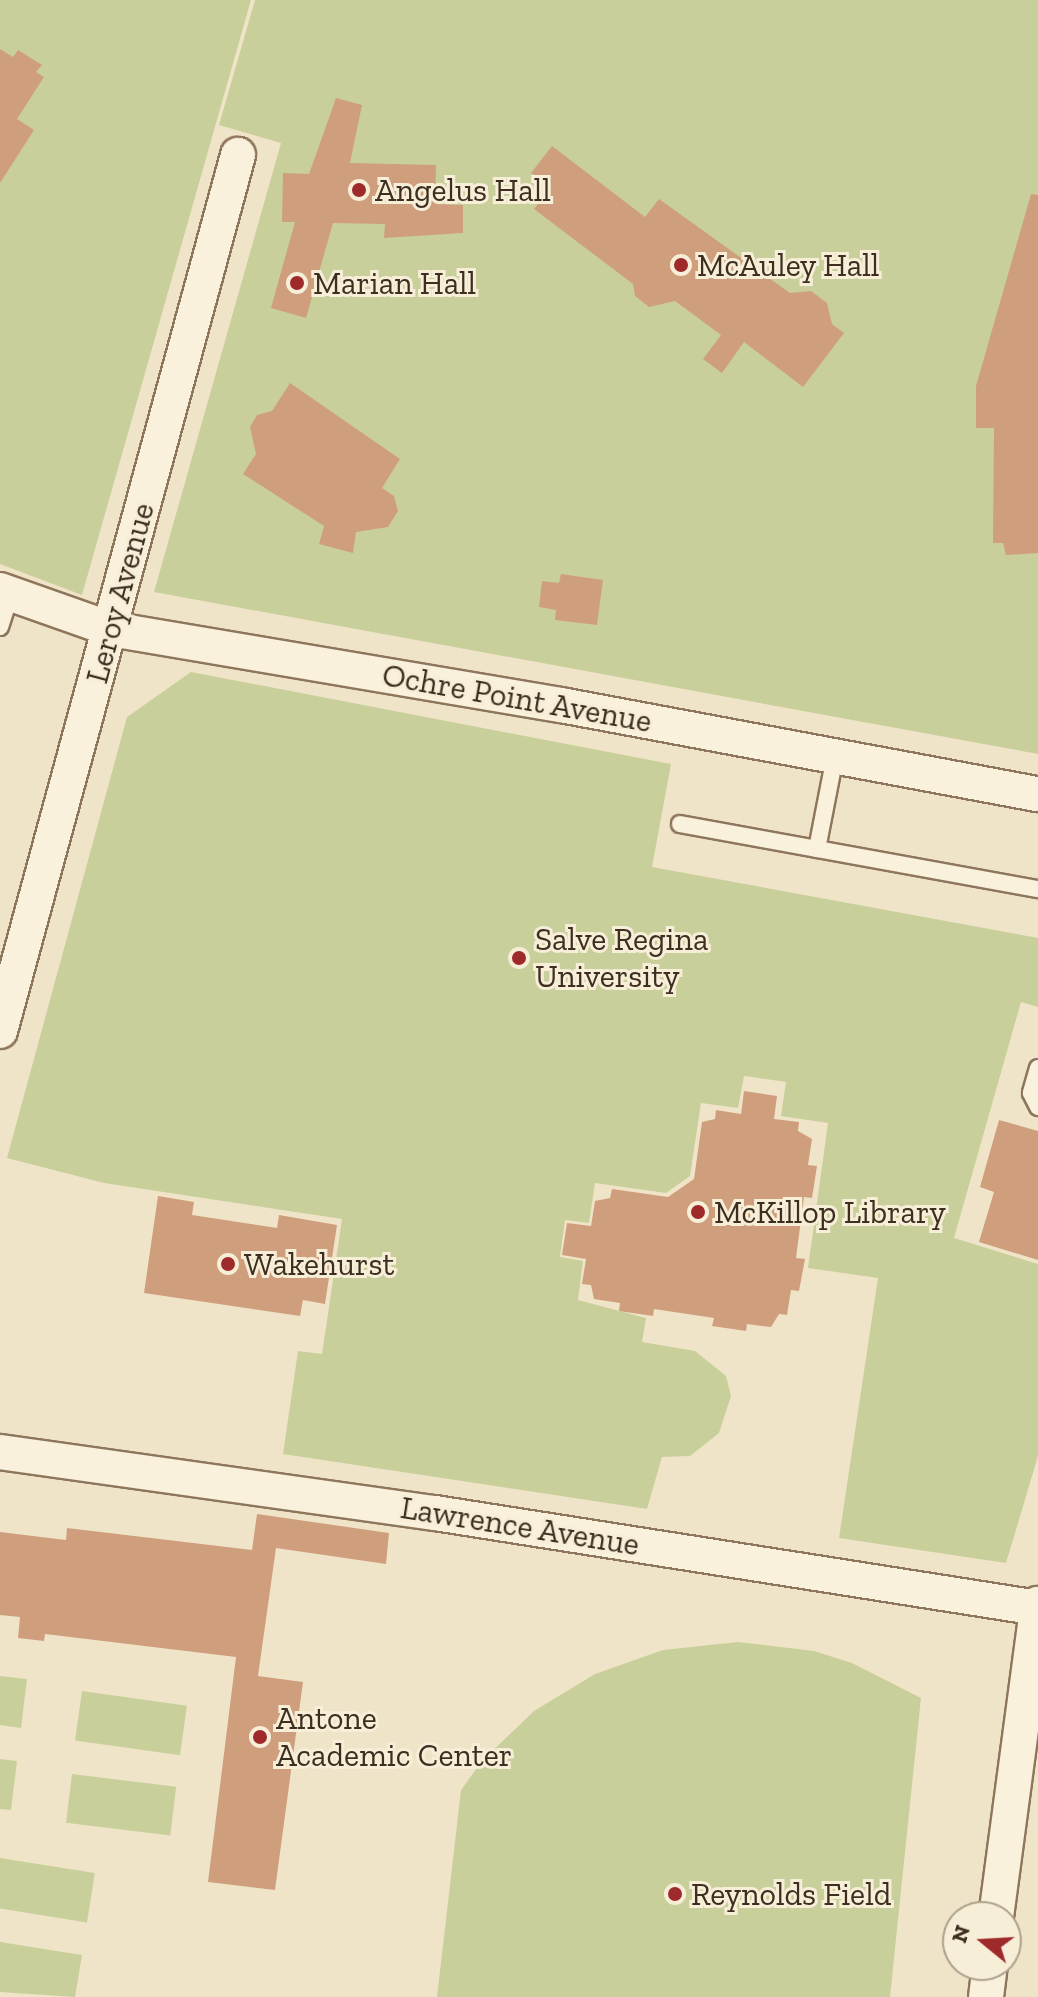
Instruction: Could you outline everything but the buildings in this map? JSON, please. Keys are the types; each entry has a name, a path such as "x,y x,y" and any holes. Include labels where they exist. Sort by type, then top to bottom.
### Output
{"street":[{"name":"Leroy Avenue","path":"2,1013 111,629 238,155"},
{"name":"Ochre Point Avenue","path":"5,592 111,629 1038,794"},
{"name":"Lawrence Avenue","path":"0,1452 450,1515 1038,1607"},
{"path":"998,1901 1038,1607"}],"lane":[{"path":"0,627 5,592"},
{"path":"817,849 835,756"},
{"path":"680,824 1038,889"},
{"path":"1038,1068 1031,1093 1038,1107"}],"green space":[{"path":"0,0 251,0 82,595 0,564"},
{"path":"255,0 1038,0 1038,754 154,592 281,143 219,125"},
{"path":"191,672 671,764 652,867 1038,938 1038,1007 1021,1002 954,1238 1038,1264 1038,1456 1006,1563 839,1538 878,1278 808,1268 828,1123 781,1116 786,1082 744,1076 738,1108 701,1103 690,1176 666,1193 595,1183 589,1223 565,1220 560,1257 583,1261 578,1300 646,1318 642,1342 695,1351 726,1376 731,1396 719,1433 690,1456 662,1457 647,1509 283,1454 298,1351 322,1354 342,1219 104,1183 7,1158 127,717"},
{"name":"Reynolds Field","path":"738,1642 814,1651 852,1663 921,1698 890,1997 437,1997 461,1790 482,1761 534,1711 595,1674 663,1650"},
{"path":"0,1676 27,1679 21,1728 0,1725"},
{"path":"82,1691 187,1706 180,1755 75,1741"},
{"path":"0,1759 17,1761 11,1810 0,1809"},
{"path":"72,1774 176,1787 170,1835 66,1823"},
{"path":"0,1858 95,1873 87,1922 0,1909"},
{"path":"0,1942 82,1955 75,1997 0,1992"}],"place":[{"name":"Angelus Hall","path":"359,190"},
{"name":"McAuley Hall","path":"681,265"},
{"name":"Marian Hall","path":"297,283"},
{"name":"Salve Regina University","path":"519,958"},
{"name":"McKillop Library","path":"698,1212"},
{"name":"Wakehurst","path":"228,1264"},
{"name":"Antone Academic Center","path":"260,1737"},
{"name":"Reynolds Field","path":"675,1894"}]}
